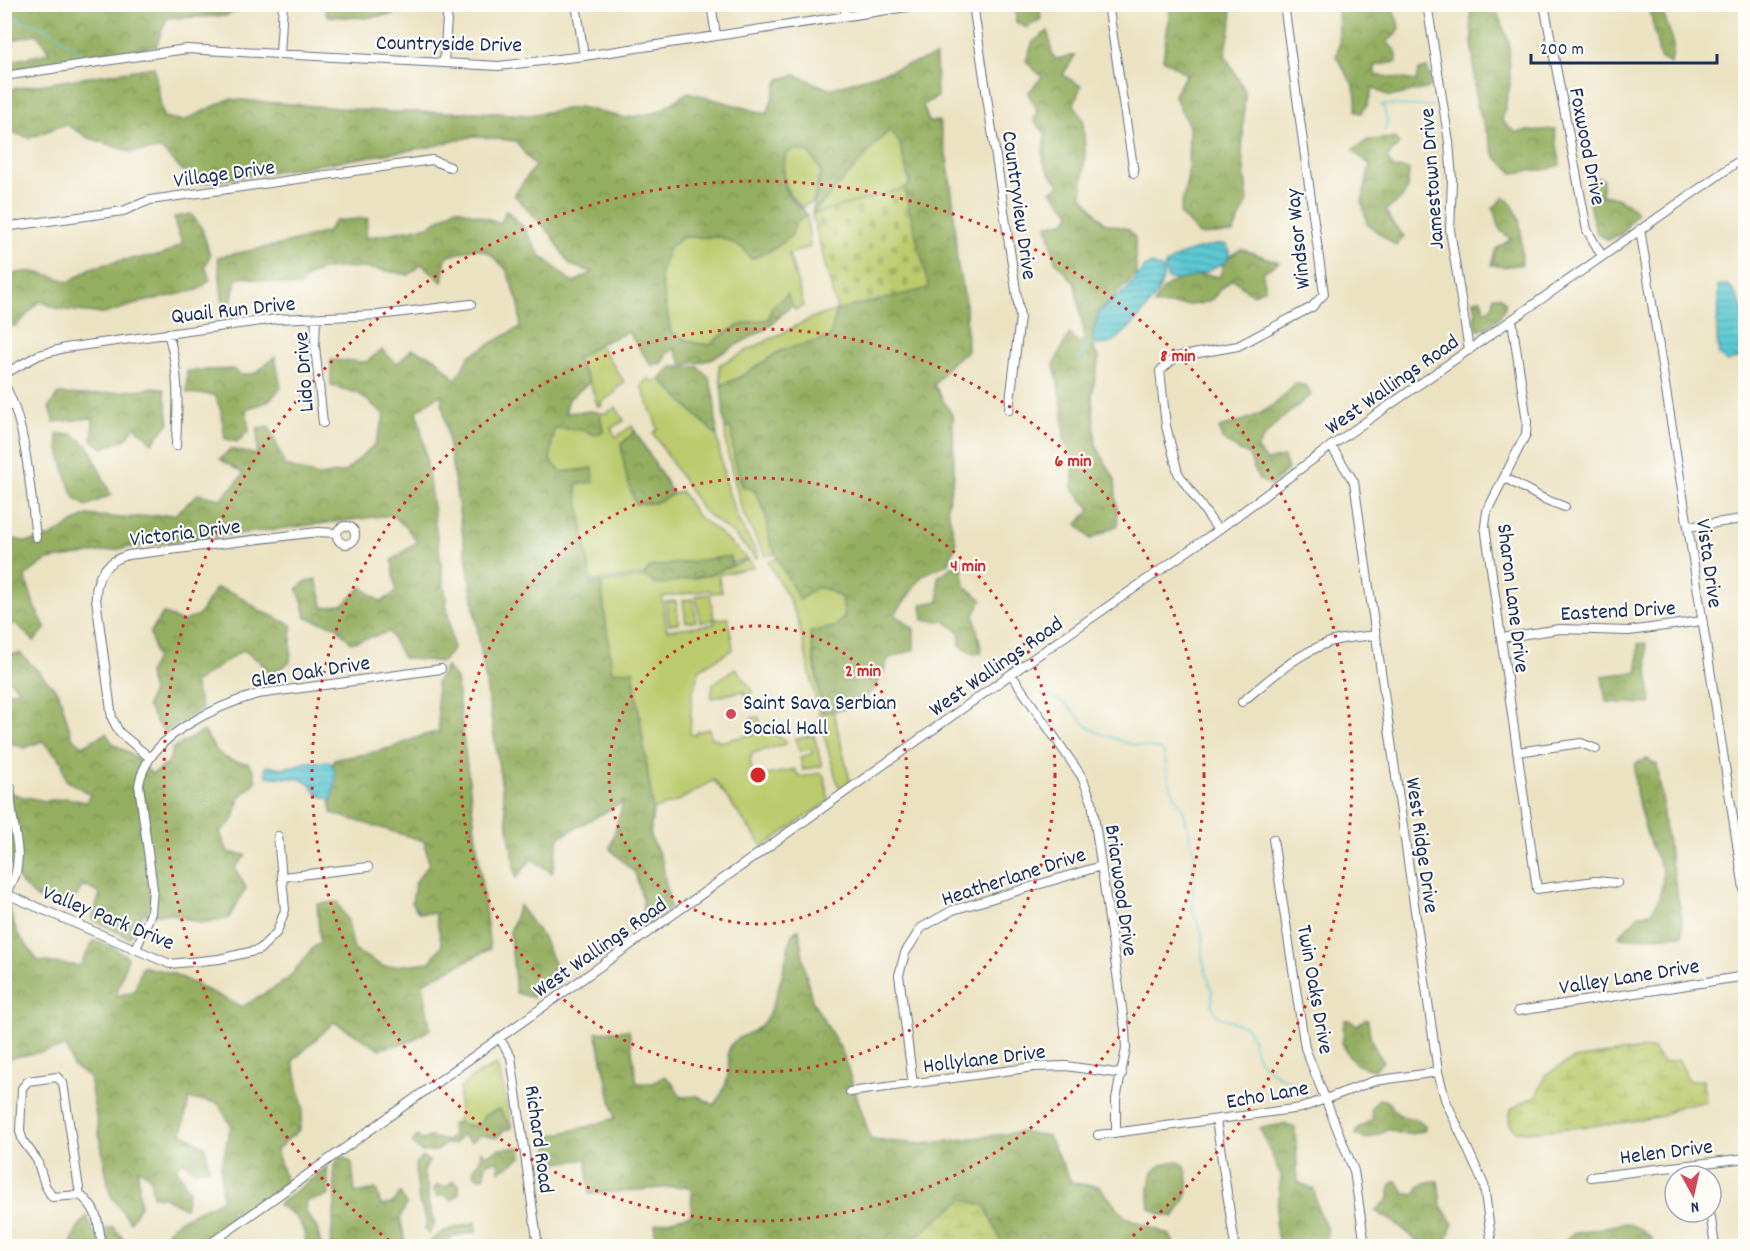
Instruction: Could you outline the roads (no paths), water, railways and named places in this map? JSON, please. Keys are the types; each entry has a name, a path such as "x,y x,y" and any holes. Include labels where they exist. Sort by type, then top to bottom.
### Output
{"street":[{"path":"280,54 283,4"},
{"path":"444,62 448,4"},
{"path":"576,4 584,56"},
{"path":"711,4 716,35"},
{"path":"844,4 846,16"},
{"name":"Countryside Drive","path":"4,76 186,49 499,66 584,56 927,4"},
{"name":"Countryview Drive","path":"974,4 1020,317 1009,410"},
{"path":"1108,4 1134,173"},
{"name":"Windsor Way","path":"1218,530 1178,473 1166,426 1160,371 1176,357 1239,346 1312,308 1324,294 1284,4"},
{"name":"Jamestown Drive","path":"1427,4 1449,142 1452,180 1450,230 1469,350"},
{"name":"Foxwood Drive","path":"1544,4 1587,230 1602,256"},
{"name":"West Wallings Road","path":"207,1246 1011,674 1218,530 1331,446 1746,156"},
{"name":"Village Drive","path":"4,227 123,211 150,201 432,160 450,167"},
{"name":"Vista Drive","path":"1640,229 1746,902"},
{"name":"Quail Run Drive","path":"4,374 39,355 65,348 276,319 378,315 471,304"},
{"name":"Lido Drive","path":"316,318 315,346 323,423"},
{"name":"Sharon Lane Drive","path":"1512,320 1527,422 1526,434 1487,511 1485,526 1537,889 1595,881 1617,883"},
{"path":"168,333 176,357 178,396 176,446"},
{"path":"4,384 11,396 21,425 36,537"},
{"name":"West Ridge Drive","path":"1331,446 1354,482 1438,1072 1445,1099 1484,1185 1492,1246"},
{"path":"1505,478 1565,507"},
{"path":"1688,527 1742,519"},
{"name":"Victoria Drive","path":"149,757 124,736 112,718 96,599 96,586 104,570 115,559 128,555 318,532 337,533"},
{"name":"Eastend Drive","path":"1501,638 1560,630 1629,631 1701,621"},
{"path":"1242,702 1297,658 1314,649 1332,641 1376,635"},
{"name":"Glen Oak Drive","path":"136,949 152,913 153,889 139,785 140,775 149,757 183,727 237,700 258,694 441,669"},
{"name":"Briarwood Drive","path":"1011,674 1082,777 1092,802 1125,1029 1126,1049 1116,1099 1116,1132"},
{"path":"1517,752 1581,743 1596,749"},
{"path":"5,893 15,875 17,852 10,801 11,788"},
{"name":"Valley Park Drive","path":"5,893 170,964 219,959 259,950 277,932 285,910 278,837"},
{"name":"Twin Oaks Drive","path":"1274,839 1305,1048 1354,1171 1365,1246"},
{"name":"Heatherlane Drive","path":"913,1084 899,975 905,953 921,928 953,910 1101,866"},
{"path":"283,877 368,867"},
{"name":"Valley Lane Drive","path":"1518,1011 1746,976"},
{"name":"Richard Road","path":"500,1039 511,1057 538,1246"},
{"name":"Hollylane Drive","path":"850,1092 1034,1067 1066,1066 1122,1074"},
{"name":"Echo Lane","path":"1098,1135 1300,1108 1374,1081 1438,1072"},
{"path":"80,1195 52,1197 45,1185 37,1160 23,1141 20,1131 22,1088 27,1081 57,1077 63,1083 80,1195 90,1203 98,1218 102,1246"},
{"path":"1216,1120 1235,1246"},
{"name":"Helen Drive","path":"1703,1164 1746,1158"},
{"name":"Helen Drive","path":"1591,1177 1663,1169"},
{"path":"1712,1224 1715,1246"}],"water":[{"path":"1223,244 1229,251 1228,260 1222,264 1191,277 1168,279 1164,267 1177,257 1199,248"},
{"path":"1153,264 1163,270 1163,278 1145,310 1112,342 1103,345 1094,343 1093,333 1099,312 1126,290 1146,266"},
{"path":"1718,285 1728,285 1734,292 1745,318 1747,337 1745,356 1727,362 1719,355 1717,338"},
{"path":"308,762 330,762 333,766 336,780 332,800 318,795 311,785 304,781 267,776 265,772 266,766 284,768"}],"waterway":[{"path":"4,15 48,28 82,54"},
{"path":"1380,105 1433,106"},
{"path":"1383,106 1387,120 1385,131"},
{"path":"1079,360 1088,345 1096,343"},
{"path":"1041,694 1066,704 1087,726 1097,732 1130,744 1159,749 1164,753 1169,781 1183,809 1194,852 1193,913 1203,939 1202,958 1212,991 1212,1006 1217,1016 1247,1027 1257,1055 1265,1066 1301,1086"}],"place":[{"name":"Saint Sava Serbian Social Hall","path":"731,714"}]}
